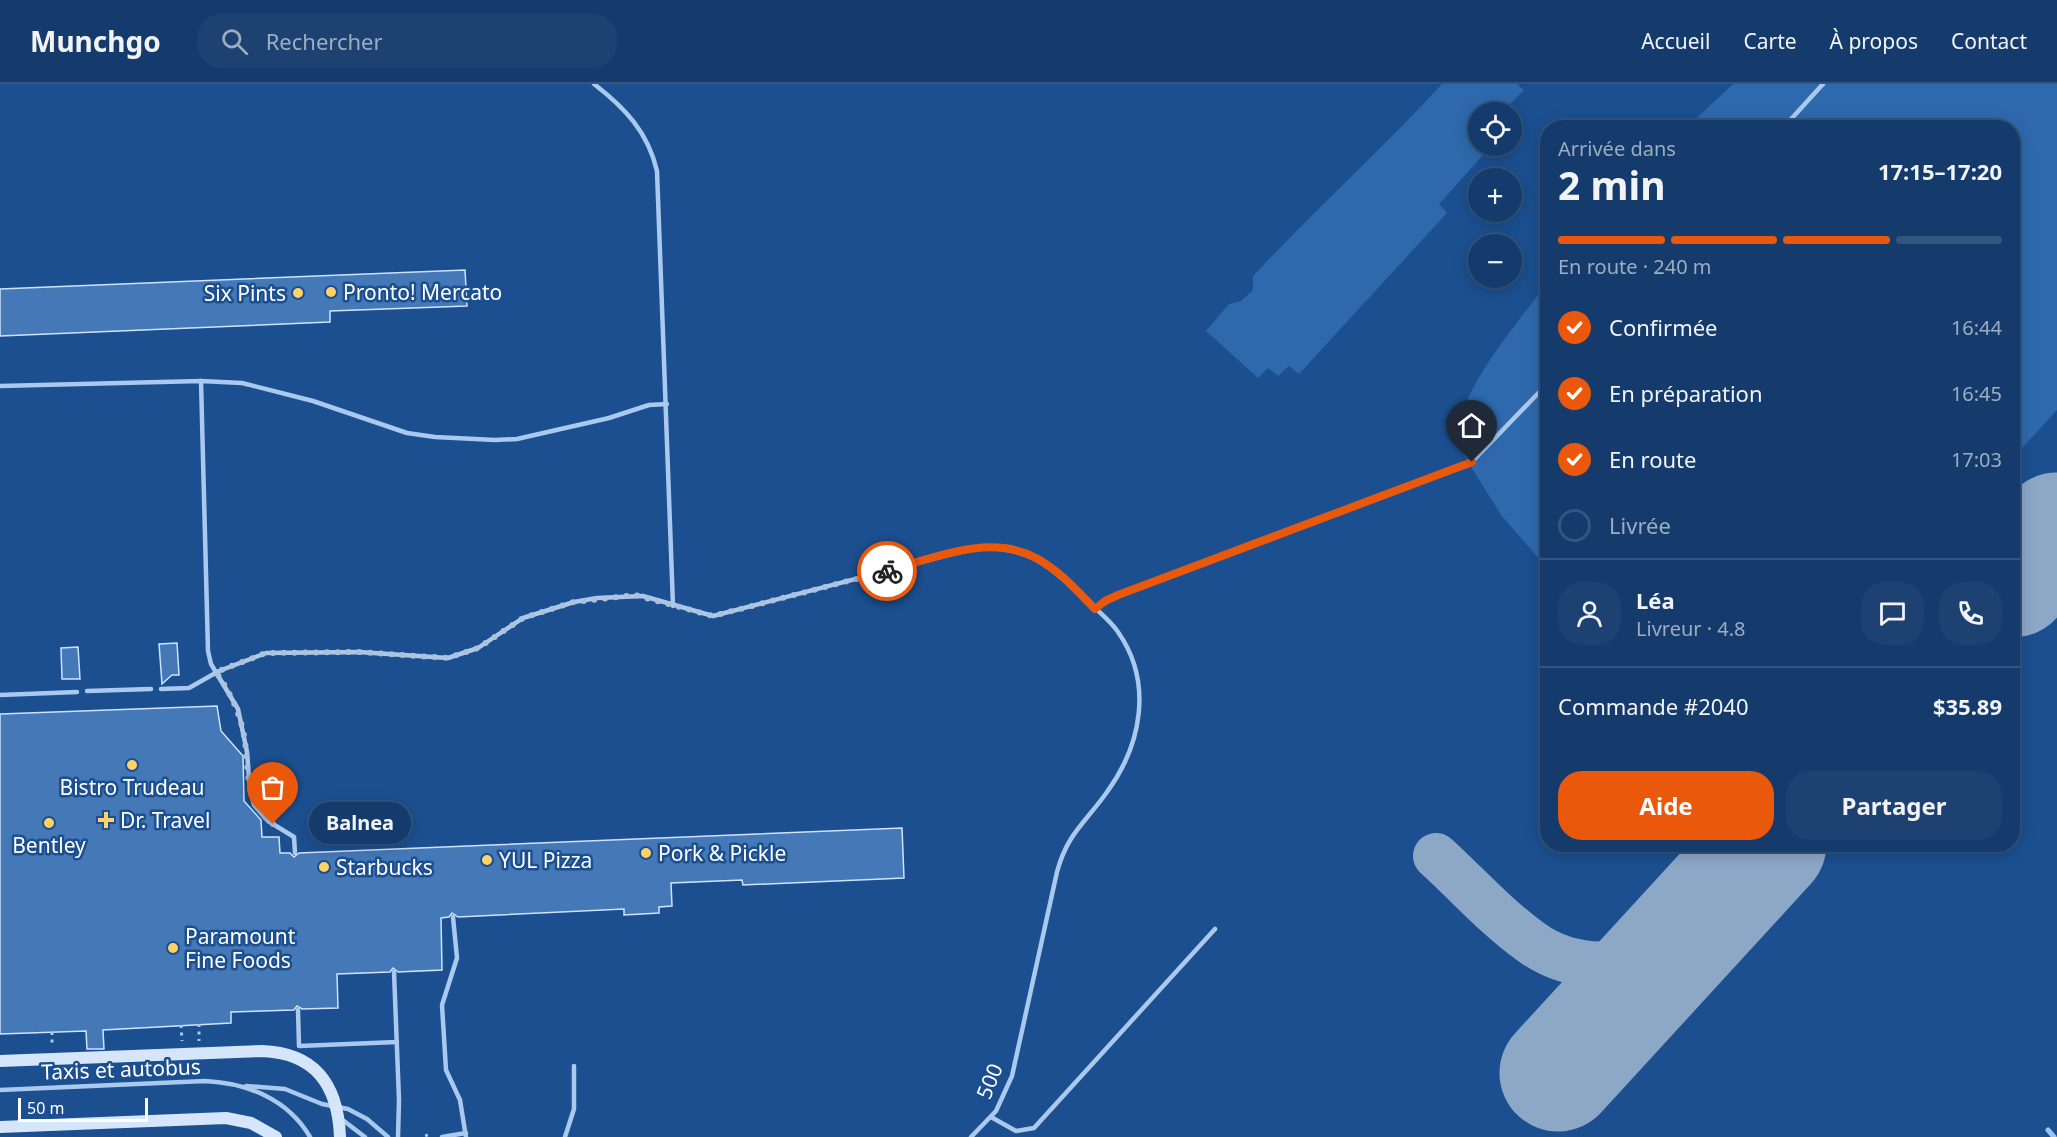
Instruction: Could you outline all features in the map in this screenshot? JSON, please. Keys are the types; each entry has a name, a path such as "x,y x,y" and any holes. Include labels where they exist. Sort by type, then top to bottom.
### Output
{"street":[{"path":"0,1061 262,1051 286,1054 311,1066 328,1085 338,1113 340,1137"},
{"path":"0,1127 226,1118 251,1123 276,1137"}],"lane":[{"path":"594,84 616,101 637,124 655,162 660,209 673,606"},
{"path":"1790,120 1823,84"},
{"path":"201,381 206,638 209,657 238,709 247,752 250,790 254,805 273,824 290,833 295,842 295,853"},
{"path":"0,386 231,382 268,388 407,433 435,437 517,438 609,418 649,405 667,404"},
{"path":"1095,609 1118,595 1472,462 1540,391"},
{"name":"500","path":"161,689 189,688 216,672 266,653 359,652 448,658 478,648 523,618 574,602 635,595 713,616 959,552 993,547 1017,551 1035,558 1055,571 1117,630 1130,654 1141,695 1139,715 1118,774 1064,848 1008,1087 991,1117 970,1137"},
{"path":"87,691 151,689"},
{"path":"0,695 77,692"},
{"path":"442,1137 466,1135 460,1100 446,1070 442,1005 457,958 453,917"},
{"path":"991,1117 1016,1131 1034,1128 1215,929"},
{"path":"394,972 398,1137"},
{"path":"298,1010 299,1046 397,1042"},
{"path":"565,1137 574,1109 574,1066"},
{"name":"Taxis et autobus","path":"0,1090 205,1081 285,1089 322,1104"},
{"name":"Taxis et autobus","path":"243,1086 261,1093 288,1111 310,1137"},
{"path":"322,1104 365,1137"},
{"path":"322,1104 358,1113 388,1137"}],"shaded area":[{"path":"1442,84 1517,84 1524,90 1512,102 1468,102 1468,156 1482,156 1471,168 1468,168 1468,172 1439,204 1447,213 1299,374 1289,366 1278,376 1268,368 1258,378 1206,331 1229,304 1241,301 1253,290 1253,276"},
{"path":"1733,84 2057,84 2057,410 2020,450 2020,120 1695,120"},
{"path":"1540,292 1540,560 1501,515 1455,441 1468,399 1506,337"}],"building":[{"path":"465,270 467,306 330,311 330,322 0,336 0,289"},
{"path":"177,643 179,675 172,675 162,684 159,644"},
{"path":"78,647 80,679 62,679 61,648"},
{"path":"217,706 221,731 243,756 244,801 261,820 262,837 279,837 280,853 290,853 294,857 299,853 902,828 904,878 743,885 742,880 671,883 672,906 659,907 659,913 624,915 624,909 458,917 452,913 449,917 441,918 442,970 398,972 393,968 390,972 337,974 338,1008 302,1009 297,1006 294,1010 231,1012 231,1023 103,1030 104,1049 87,1049 86,1031 0,1034 0,714"}],"waterway":[{"path":"2048,1130 2054,1137"}],"taxiway":[{"path":"1436,856 1494,912 1531,942 1565,959 1602,964 1621,963 1639,958 1672,941 1708,907 1756,852"}],"runway":[{"path":"2020,571 2057,531"},
{"path":"1558,1073 1761,852"}],"way so far":[{"path":"273,824 258,811 251,798 247,752 238,709 230,692 216,672 257,654 359,652 448,658 478,648 523,618 574,602 635,595 713,616 887,571"}],"place":[{"name":"Pronto! Mercato","path":"331,292"},
{"name":"Six Pints","path":"298,293"},
{"name":"Bistro Trudeau","path":"132,765"},
{"name":"Dr. Travel","path":"106,820"},
{"name":"Bentley","path":"49,823"},
{"name":"Balnea","path":"273,824"},
{"name":"Pork & Pickle","path":"646,853"},
{"name":"YUL Pizza","path":"487,860"},
{"name":"Starbucks","path":"324,867"},
{"name":"Paramount Fine Foods","path":"173,948"}],"route":[{"path":"887,571 971,549 993,547 1005,549 1026,554 1046,564 1095,609 1118,595 1472,462"}]}
